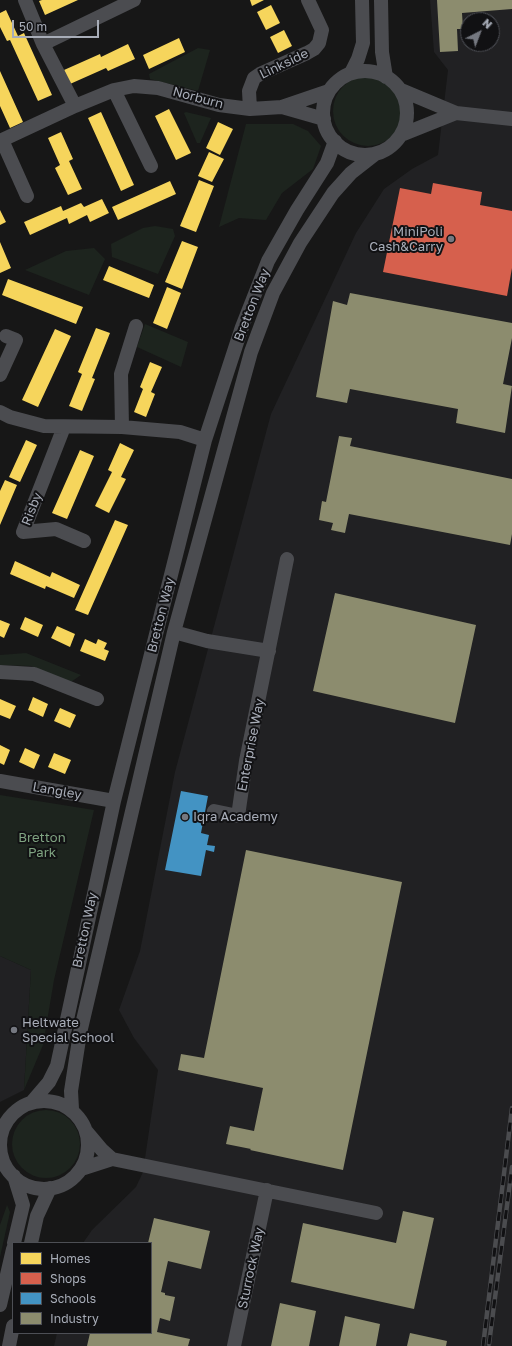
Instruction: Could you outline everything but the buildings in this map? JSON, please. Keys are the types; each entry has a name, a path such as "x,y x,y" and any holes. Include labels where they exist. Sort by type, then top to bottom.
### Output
{"street":[{"path":"25,0 43,44 75,106"},
{"path":"43,44 134,0"},
{"name":"Linkside","path":"250,109 249,91 254,78 307,53 314,49 319,43 322,30 308,0"},
{"path":"351,73 358,59 363,43 362,0"},
{"path":"381,0 382,52 386,77"},
{"path":"401,90 406,101 408,112 406,123 401,135 389,148 374,154 360,155 348,151 335,141 328,133 323,110 329,91 339,80 351,73 369,71 386,77 401,90 456,113 512,119"},
{"name":"Norburn","path":"27,196 1,141 75,106 114,90 134,86 158,88 218,105 250,109 282,107 329,91"},
{"path":"114,90 151,166"},
{"name":"Norburn","path":"282,107 324,120"},
{"path":"401,135 456,113"},
{"name":"Bretton Way","path":"31,1103 49,1082 57,1066 114,801 205,440 242,328 268,261 327,163 335,141"},
{"name":"Bretton Way","path":"72,1109 70,1091 80,1033 174,632 251,352 273,293 300,243 333,193 351,173 374,154"},
{"path":"122,427 121,374 136,326"},
{"path":"0,375 16,340 6,336"},
{"path":"0,412 10,417 44,426 122,427 180,432 205,440"},
{"name":"Risby","path":"64,427 23,532 56,529 84,542"},
{"name":"Enterprise Way","path":"214,811 238,816 246,761 287,559"},
{"path":"174,632 207,641 269,651"},
{"path":"0,672 34,674 96,700"},
{"name":"Langley","path":"0,781 114,801"},
{"path":"112,1159 102,1150 86,1131 72,1109 57,1102 44,1101 31,1103 5,1117 0,1142 1,1155 6,1167 24,1184 37,1188 50,1188 67,1182 81,1169 112,1159 376,1213"},
{"path":"81,1169 88,1151 86,1131"},
{"path":"14,1176 23,1205 14,1242"},
{"path":"31,1242 37,1216 50,1188"},
{"name":"Sturrock Way","path":"234,1346 267,1190"},
{"path":"0,1305 12,1253"},
{"path":"9,1346 12,1331"}],"shaded area":[{"path":"430,0 512,0 512,1346 54,1346 57,1334 152,1334 152,1242 84,1242 92,1230 136,1187 143,1172 158,1070 134,1038 119,1010 140,951 175,772 271,414 356,233 384,189 412,169 438,155 448,70 434,52"},
{"name":"Heltwate Special School","path":"0,956 31,970 24,1090 0,1102"}],"green space":[{"path":"198,48 210,50 198,91 150,79 149,74"},
{"path":"368,76 387,82 397,92 403,111 397,130 387,140 368,146 349,140 339,130 333,111 339,92 349,82"},
{"path":"186,112 211,118 200,143 197,143 184,113"},
{"path":"246,124 293,124 308,131 321,146 313,169 282,193 266,220 239,218 219,227"},
{"path":"155,226 173,229 175,236 158,274 112,257 111,244 143,228"},
{"path":"94,248 105,259 89,295 25,270 66,251"},
{"path":"145,324 188,342 181,367 137,347"},
{"path":"26,653 81,675 71,682 31,666 0,665 0,655"},
{"name":"Bretton Park","path":"0,795 94,810 54,980 43,1045 24,1090 31,970 0,956"},
{"path":"39,1110 53,1110 65,1115 75,1125 80,1137 80,1151 75,1163 65,1173 53,1178 39,1178 27,1173 17,1163 12,1151 12,1137 17,1125 27,1115"},
{"path":"7,1205 10,1212 0,1257 0,1225"}],"railway":[{"path":"483,1346 512,1108"},
{"path":"489,1344 512,1167"}],"place":[{"name":"MiniPoli Cash&Carry","path":"451,239"},
{"name":"Iqra Academy","path":"185,817"},
{"name":"Heltwate Special School","path":"14,1030"}]}
